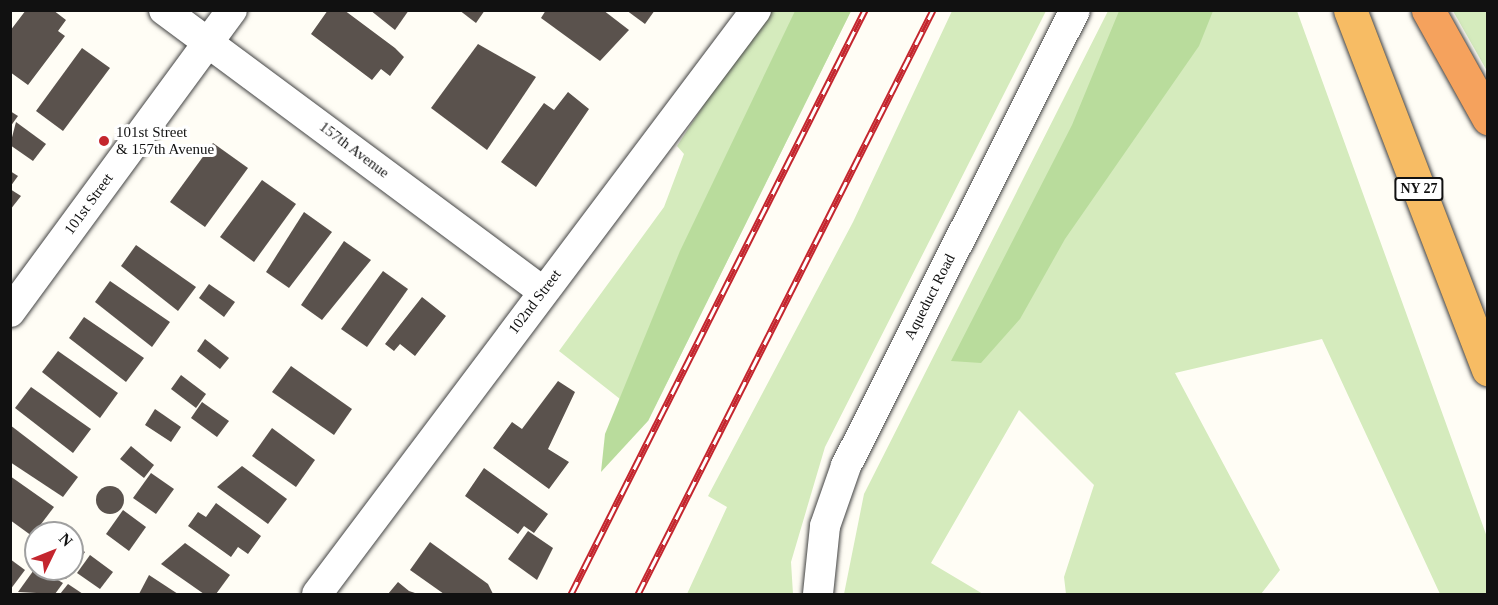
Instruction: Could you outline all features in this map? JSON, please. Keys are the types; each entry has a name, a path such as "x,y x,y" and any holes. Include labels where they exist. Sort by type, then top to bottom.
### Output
{"highway":[{"name":"NY 27","path":"1350,10 1488,369"},
{"path":"1428,10 1488,118"}],"street":[{"name":"157th Avenue","path":"164,10 543,291"},
{"name":"101st Street","path":"10,312 232,10"},
{"name":"102nd Street","path":"317,594 756,10"},
{"name":"Aqueduct Road","path":"818,594 825,525 846,466 1075,10"}],"green space":[{"path":"765,11 851,11 648,421 559,351 664,207 684,154 677,146"},
{"path":"795,11 851,11 648,421 601,472 605,434 680,251"},
{"path":"952,11 1046,11 825,447 791,562 793,594 687,594 727,507 708,496 853,222"},
{"path":"1108,11 1297,11 1487,537 1487,594 1440,594 1322,339 1175,373 1280,570 1261,594 1066,594 1064,577 1094,485 1019,410 931,563 983,594 844,594 864,494"},
{"path":"1119,11 1213,11 1199,46 1065,239 1020,319 981,363 951,361 1072,125"},
{"path":"1453,11 1487,11 1487,71"}],"building":[{"path":"26,10 53,10 66,20 58,31 65,36 28,85 10,72 10,31"},
{"path":"328,10 344,10 404,57 390,76 381,69 372,80 311,34"},
{"path":"370,10 409,10 395,30"},
{"path":"459,10 485,10 476,23"},
{"path":"546,10 603,10 629,30 600,61 541,18"},
{"path":"626,10 655,10 645,24"},
{"path":"478,44 536,77 487,150 431,108"},
{"path":"82,48 110,68 63,131 36,111"},
{"path":"568,92 589,109 536,187 501,162 544,103 554,110"},
{"path":"10,111 18,116 10,127"},
{"path":"16,122 46,144 33,161 10,145"},
{"path":"213,143 248,168 205,227 170,202"},
{"path":"10,171 18,176 10,187"},
{"path":"262,180 296,204 254,262 220,237"},
{"path":"10,189 21,196 10,210"},
{"path":"304,212 332,232 289,288 266,272"},
{"path":"344,241 371,260 322,320 301,305"},
{"path":"136,245 196,287 178,311 121,266"},
{"path":"383,271 408,289 367,347 341,329"},
{"path":"110,281 170,322 152,347 95,302"},
{"path":"209,284 235,302 224,317 199,298"},
{"path":"422,297 446,316 415,356 400,344 394,351 385,344"},
{"path":"84,317 144,358 126,382 69,338"},
{"path":"205,339 229,358 220,369 197,351"},
{"path":"58,351 118,393 100,418 42,372"},
{"path":"291,366 352,409 334,435 272,392"},
{"path":"181,375 206,394 196,408 171,389"},
{"path":"558,381 575,392 548,449 569,462 549,489 493,448 512,422 522,429"},
{"path":"31,387 91,429 73,453 15,408"},
{"path":"202,402 229,421 217,437 191,418"},
{"path":"155,409 181,427 171,442 145,425"},
{"path":"10,425 78,477 63,497 10,462"},
{"path":"272,428 315,460 296,487 252,456"},
{"path":"131,446 154,465 144,478 120,459"},
{"path":"242,466 287,499 268,524 217,487"},
{"path":"484,468 548,514 534,533 524,526 518,534 465,496"},
{"path":"151,473 174,489 156,514 133,498"},
{"path":"10,476 54,507 43,521 24,521 24,530 10,520"},
{"path":"110,486 120,490 124,500 120,510 110,514 100,510 96,500 100,490"},
{"path":"216,503 261,536 248,554 238,547 231,557 188,526 198,512 206,517"},
{"path":"123,510 146,527 129,551 106,534"},
{"path":"528,531 553,548 537,580 508,559"},
{"path":"430,542 488,584 493,594 444,594 410,570"},
{"path":"185,543 230,575 216,594 204,594 161,564"},
{"path":"90,555 113,572 100,589 84,578 84,563"},
{"path":"10,559 24,571 10,590"},
{"path":"149,575 178,594 139,594"},
{"path":"26,581 60,581 63,583 55,594 18,592"},
{"path":"398,582 409,591 418,594 388,594"},
{"path":"68,584 83,594 60,594"}],"railway":[{"path":"571,594 865,10"},
{"path":"638,594 933,10"}],"place":[{"name":"101st Street & 157th Avenue","path":"104,141"}]}
